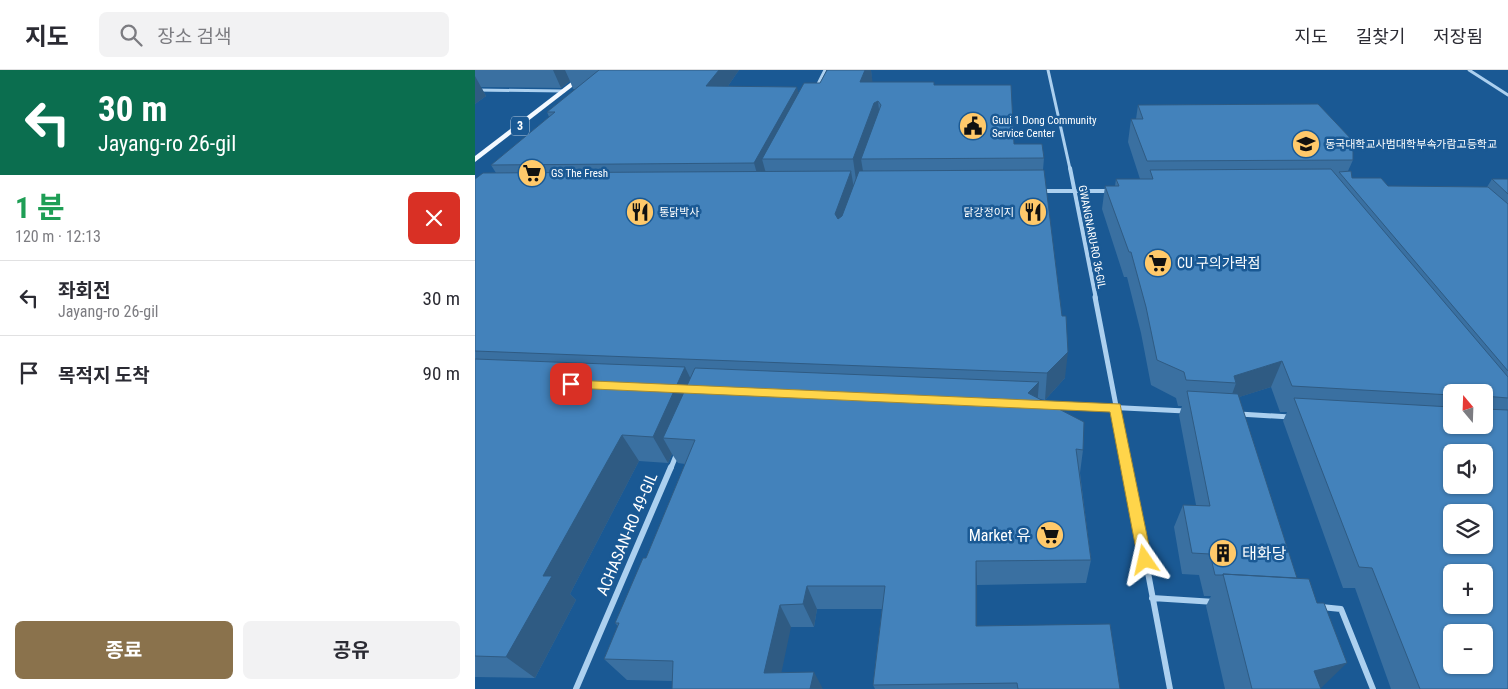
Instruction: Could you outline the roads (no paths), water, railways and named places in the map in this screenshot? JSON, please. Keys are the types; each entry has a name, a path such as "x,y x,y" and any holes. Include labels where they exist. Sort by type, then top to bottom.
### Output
{"main road":[{"name":"3","path":"475,160 591,70"}],"street":[{"path":"812,96 825,70"},
{"name":"GWANGNARU-RO 36-GIL","path":"1048,70 1075,191 1170,689"},
{"path":"1469,70 1508,95"},
{"path":"475,90 565,91"},
{"path":"1036,191 1115,191"},
{"path":"1037,404 1194,412"},
{"path":"1233,414 1302,418"},
{"name":"ACHASAN-RO 49-GIL","path":"576,689 681,444"},
{"path":"1152,598 1222,602"},
{"path":"1311,607 1341,608 1373,689"}],"place":[{"name":"Guui 1 Dong Community Service Center","path":"973,126"},
{"name":"동국대학교사범대학부속가람고등학교","path":"1306,144"},
{"name":"GS The Fresh","path":"532,173"},
{"name":"통닭박사","path":"640,212"},
{"name":"닭강정이지","path":"1033,212"},
{"name":"CU 구의가락점","path":"1158,263"},
{"name":"Market 유","path":"1050,535"},
{"name":"태화당","path":"1223,553"}]}
